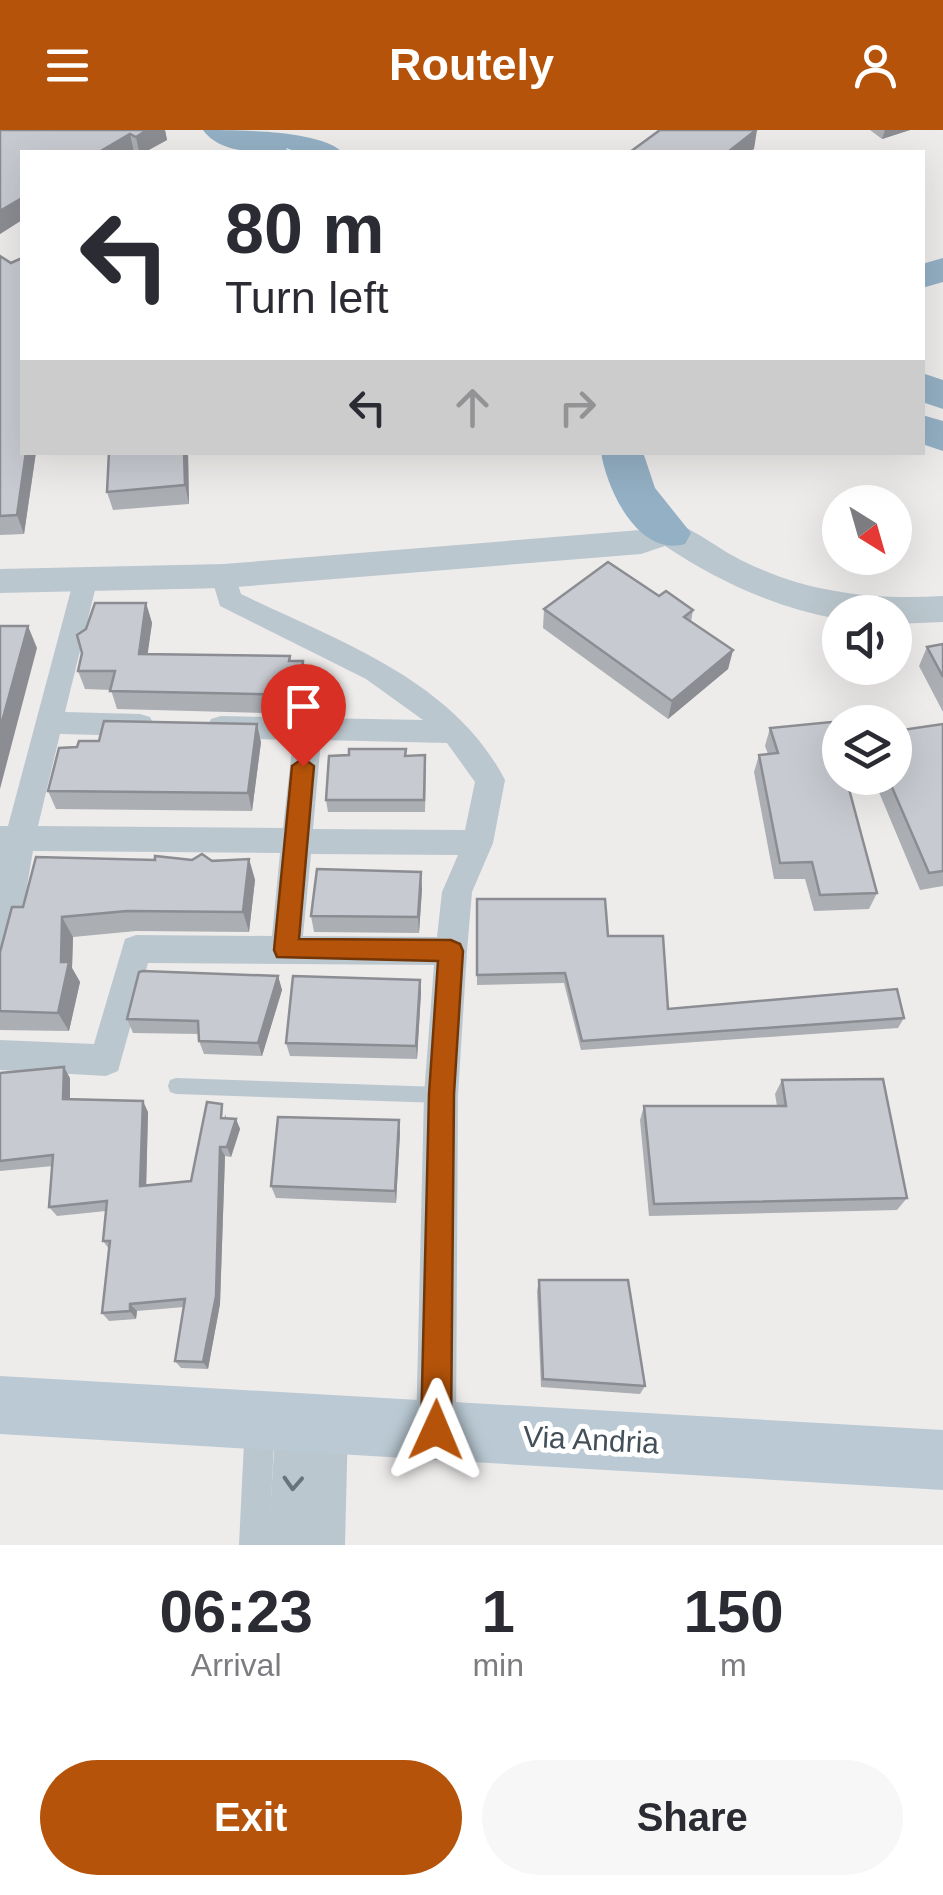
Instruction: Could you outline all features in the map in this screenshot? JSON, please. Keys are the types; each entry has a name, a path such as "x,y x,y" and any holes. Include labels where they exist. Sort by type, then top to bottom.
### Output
{"highway":[{"path":"220,130 267,150"},
{"path":"270,130 319,150"},
{"path":"622,455 624,470 636,496 669,532"}],"main road":[{"name":"Via Andria","path":"0,1405 943,1460"}],"street":[{"path":"0,581 224,576 641,542 669,532 718,567 784,594 844,607 909,613 943,609"},
{"path":"224,576 228,600 336,649 408,692 454,732 490,780 478,843 457,892 451,951 442,1094 436,1430"},
{"path":"0,950 10,838 48,723 84,582"},
{"path":"48,723 454,732"},
{"path":"286,950 308,729"},
{"path":"10,838 478,843"},
{"path":"0,1056 106,1060 136,950 451,951"},
{"path":"254,1545 295,1421"},
{"path":"290,1545 295,1421"},
{"path":"295,1421 324,1545"}],"lane":[{"path":"176,1086 442,1094"}],"building":[{"path":"0,130 147,130 136,137 130,134 102,150 20,150 20,199 0,211"},
{"path":"660,130 756,130 731,150 633,150"},
{"path":"0,256 11,263 20,259 20,455 26,455 17,515 0,516"},
{"path":"109,455 184,455 185,485 107,492"},
{"path":"608,562 659,596 666,591 693,610 684,617 733,650 672,701 544,609"},
{"path":"95,603 146,603 139,654 290,656 289,661 303,661 299,695 110,691 115,671 78,671 82,653 77,635 86,629"},
{"path":"0,626 28,626 0,729"},
{"path":"943,644 943,677 927,647"},
{"path":"104,721 257,724 248,793 48,791 59,748 77,747 79,741 99,741"},
{"path":"822,723 822,795 851,795 877,893 820,895 812,862 780,863 759,755 778,753 770,728"},
{"path":"943,724 943,871 929,873 895,795 912,795 912,729"},
{"path":"349,749 406,749 405,756 425,755 424,800 326,800 329,756 349,755"},
{"path":"202,854 212,861 249,859 243,912 127,911 62,917 61,962 69,962 58,1013 0,1011 0,952 12,907 23,907 36,857 155,860 155,856 192,860"},
{"path":"317,869 421,872 418,917 311,916"},
{"path":"477,899 605,899 608,936 663,936 668,1009 897,989 904,1018 582,1041 565,973 477,975"},
{"path":"139,972 278,976 258,1043 199,1041 198,1021 127,1019"},
{"path":"293,976 420,980 416,1046 286,1043"},
{"path":"64,1067 63,1099 143,1101 140,1186 191,1181 207,1102 222,1104 221,1118 236,1119 227,1147 220,1147 216,1296 203,1362 175,1361 185,1299 130,1304 130,1311 102,1313 110,1241 103,1241 107,1201 49,1207 53,1155 0,1161 0,1073"},
{"path":"883,1079 907,1198 654,1204 644,1106 786,1106 782,1080"},
{"path":"278,1117 399,1120 395,1191 271,1186"},
{"path":"539,1280 628,1280 645,1386 543,1379"}],"route":[{"path":"303,766 286,950 451,951 442,1094 436,1430"}]}
